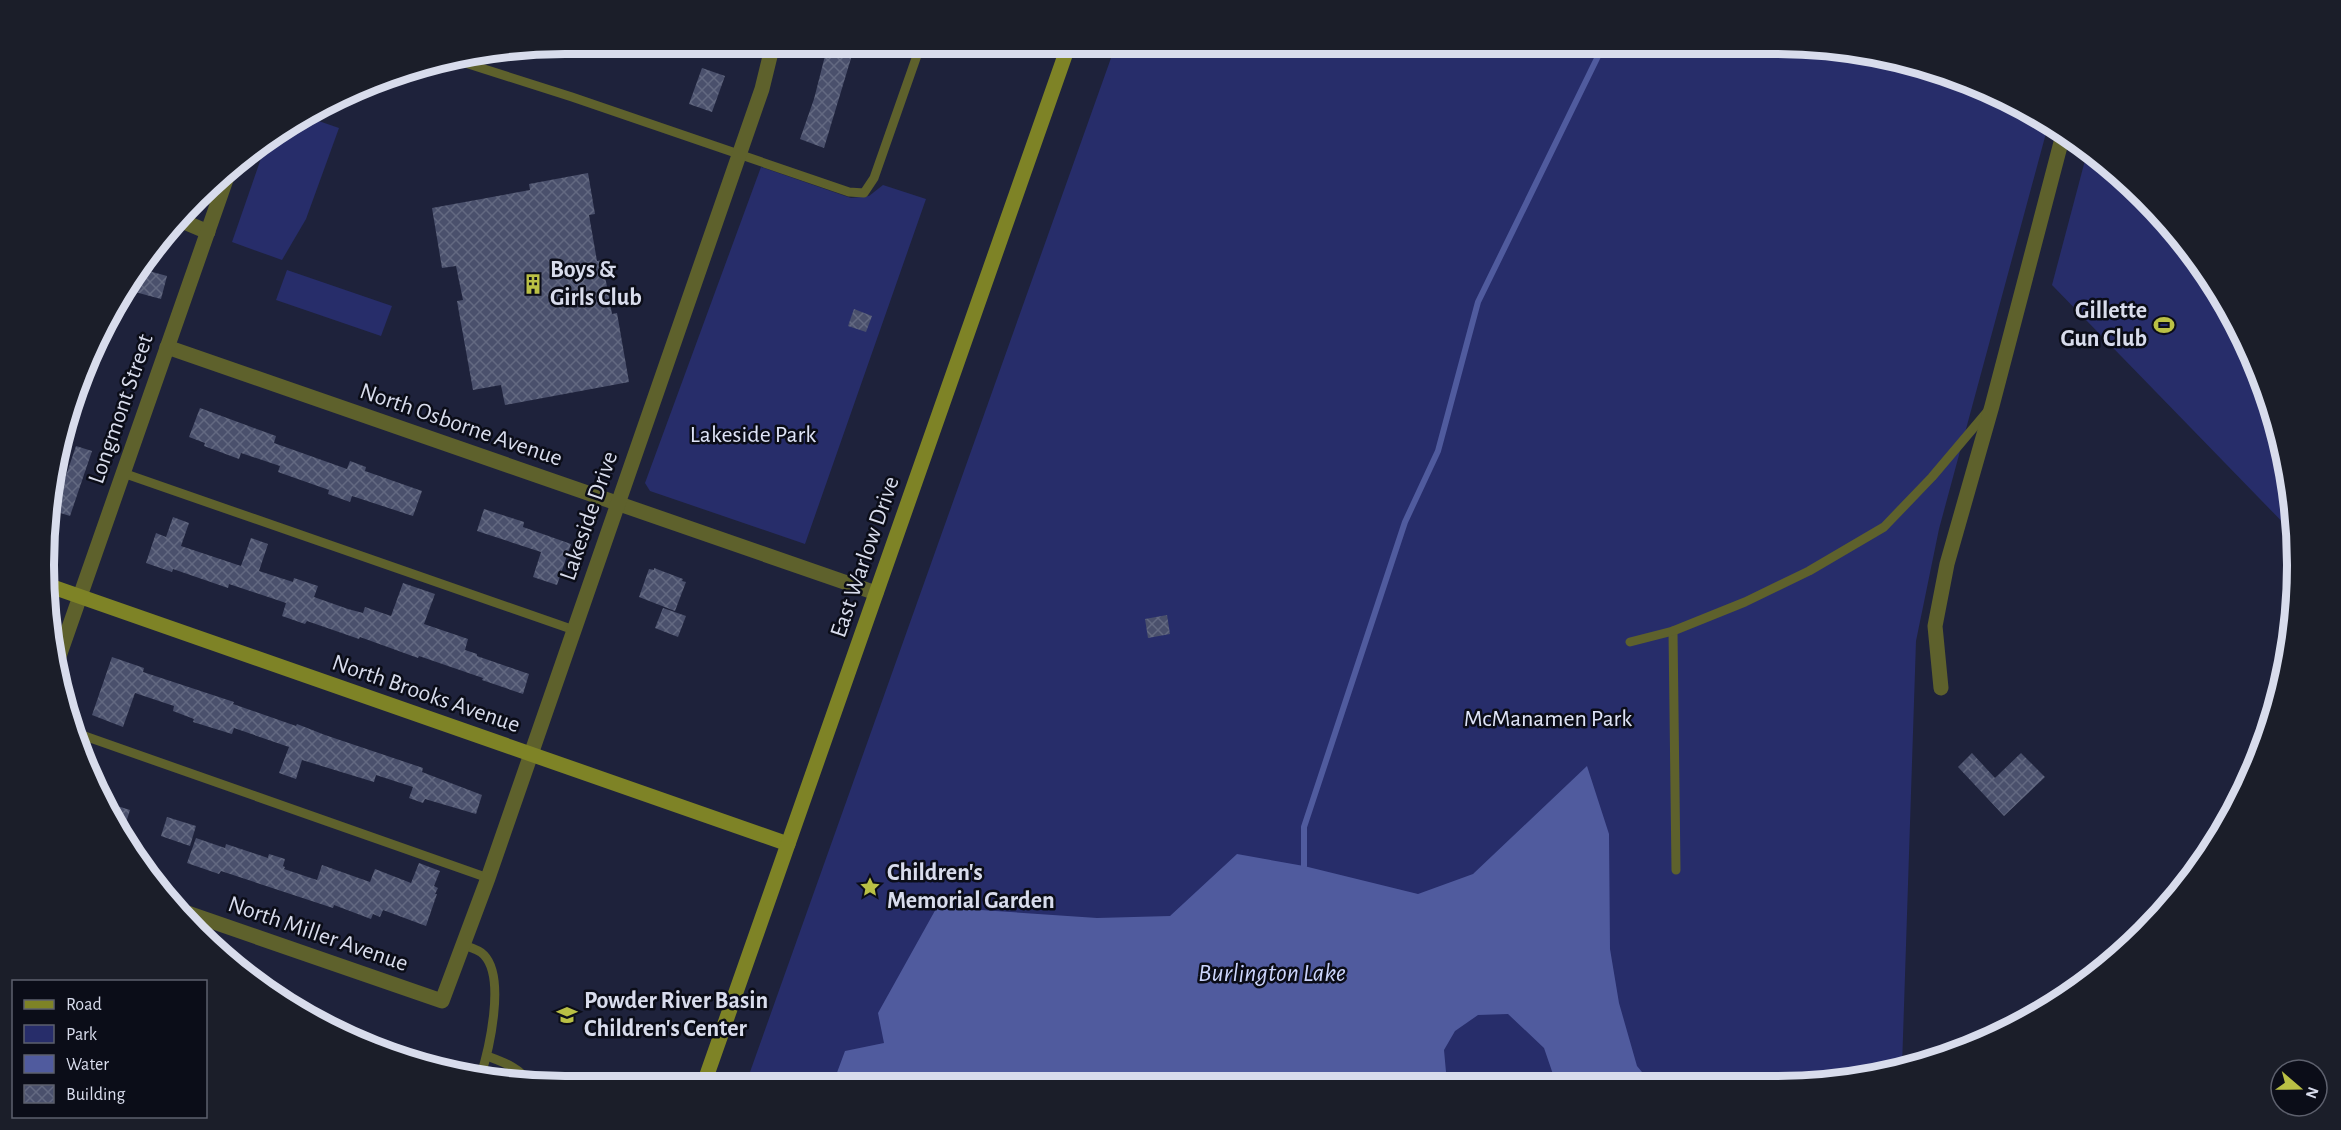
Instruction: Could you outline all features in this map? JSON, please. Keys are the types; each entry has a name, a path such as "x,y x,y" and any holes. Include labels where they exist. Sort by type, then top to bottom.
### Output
{"street":[{"name":"Lakeside Drive","path":"442,1001 488,878 740,154 762,89 771,54"},
{"name":"East Warlow Drive","path":"707,1076 1065,54"},
{"path":"1941,688 1935,626 1947,564 1992,406 2061,141"},
{"name":"Longmont Street","path":"61,650 224,184"},
{"path":"186,223 208,232"},
{"name":"North Osborne Avenue","path":"167,347 876,593"},
{"name":"North Brooks Avenue","path":"55,588 788,844"},
{"name":"North Miller Avenue","path":"193,915 442,1001"}],"lane":[{"path":"467,64 849,192 864,193 874,178 917,54"},
{"path":"1630,642 1673,632 1809,571 1884,527 1932,477 1992,406"},
{"path":"123,472 574,630"},
{"path":"1673,632 1676,870"},
{"path":"83,736 488,878"},
{"path":"463,945 484,954 495,973 494,1011 483,1069"},
{"path":"487,1056 506,1063 524,1074"}],"green space":[{"name":"McManamen Park","path":"1112,54 1809,55 1876,64 1940,81 2002,107 2046,131 1939,529 1916,641 1902,1060 1843,1072 1776,1076 749,1076"},
{"path":"314,119 339,128 306,219 282,260 232,242 263,154"},
{"name":"Gillette Gun Club","path":"2085,159 2113,181 2160,228 2201,281 2219,310 2248,369 2270,433 2283,498 2285,525 2052,285"},
{"name":"Lakeside Park","path":"761,167 851,198 869,196 883,185 926,199 805,544 650,491 645,483"},
{"path":"287,270 392,306 381,336 276,300"}],"water":[{"name":"Burlington Lake","path":"1587,766 1609,834 1610,949 1619,1003 1637,1066 1645,1076 1554,1076 1544,1048 1508,1014 1478,1015 1455,1031 1444,1050 1446,1076 836,1076 845,1051 884,1043 878,1013 937,907 1097,918 1170,916 1237,854 1304,866 1418,894 1473,874"}],"building":[{"path":"825,54 852,55 824,148 800,139 814,99"},
{"path":"702,68 725,76 712,112 689,104"},
{"name":"Boys & Girls Club","path":"588,173 595,214 589,215 597,261 602,260 612,314 617,313 629,382 505,405 501,385 473,390 457,301 463,300 456,266 442,268 432,208 530,190 529,184"},
{"path":"148,271 167,276 161,299 133,292"},
{"path":"854,309 872,316 866,332 848,326"},
{"path":"200,408 276,436 274,443 347,469 350,461 366,467 365,471 422,491 413,516 352,496 350,502 328,494 329,490 278,472 280,466 241,453 239,459 204,446 205,443 189,437"},
{"path":"76,446 92,451 70,516 57,512 58,500"},
{"path":"484,509 524,522 523,527 571,544 557,585 533,577 541,552 477,531"},
{"path":"173,517 189,523 181,546 241,566 251,538 268,544 259,571 293,582 294,578 318,586 314,597 348,609 363,613 365,607 391,616 403,583 435,594 424,624 468,639 465,650 477,656 529,674 523,694 419,656 418,658 307,621 305,624 282,616 286,603 229,584 228,588 173,569 172,572 146,563 156,533 166,537"},
{"path":"654,568 686,582 675,611 639,597 649,569 654,570"},
{"path":"663,608 686,616 678,637 655,628"},
{"path":"1167,615 1170,634 1148,638 1145,619"},
{"path":"112,657 144,668 143,672 423,768 422,772 482,795 476,814 425,799 423,803 409,798 413,787 376,775 374,782 302,760 296,779 279,773 289,747 234,728 232,734 193,722 194,719 173,711 174,706 135,693 123,727 92,715"},
{"path":"1972,753 1995,778 2021,753 2045,777 2004,816 1958,767"},
{"path":"114,805 130,810 125,825"},
{"path":"167,817 196,826 190,846 161,836"},
{"path":"196,838 225,848 226,844 268,858 269,854 285,859 284,869 317,880 322,865 370,882 375,869 411,883 419,863 440,871 434,886 438,888 435,894 437,894 426,926 383,910 380,917 373,914 371,919 334,905 333,908 221,871 219,874 187,863"}],"waterway":[{"path":"1304,866 1304,827 1405,522 1438,451 1478,302 1599,54"}],"place":[{"name":"Boys & Girls Club","path":"533,284"},
{"name":"Gillette Gun Club","path":"2164,325"},
{"name":"Children's Memorial Garden","path":"870,887"},
{"name":"Powder River Basin Children's Center","path":"567,1015"}]}
